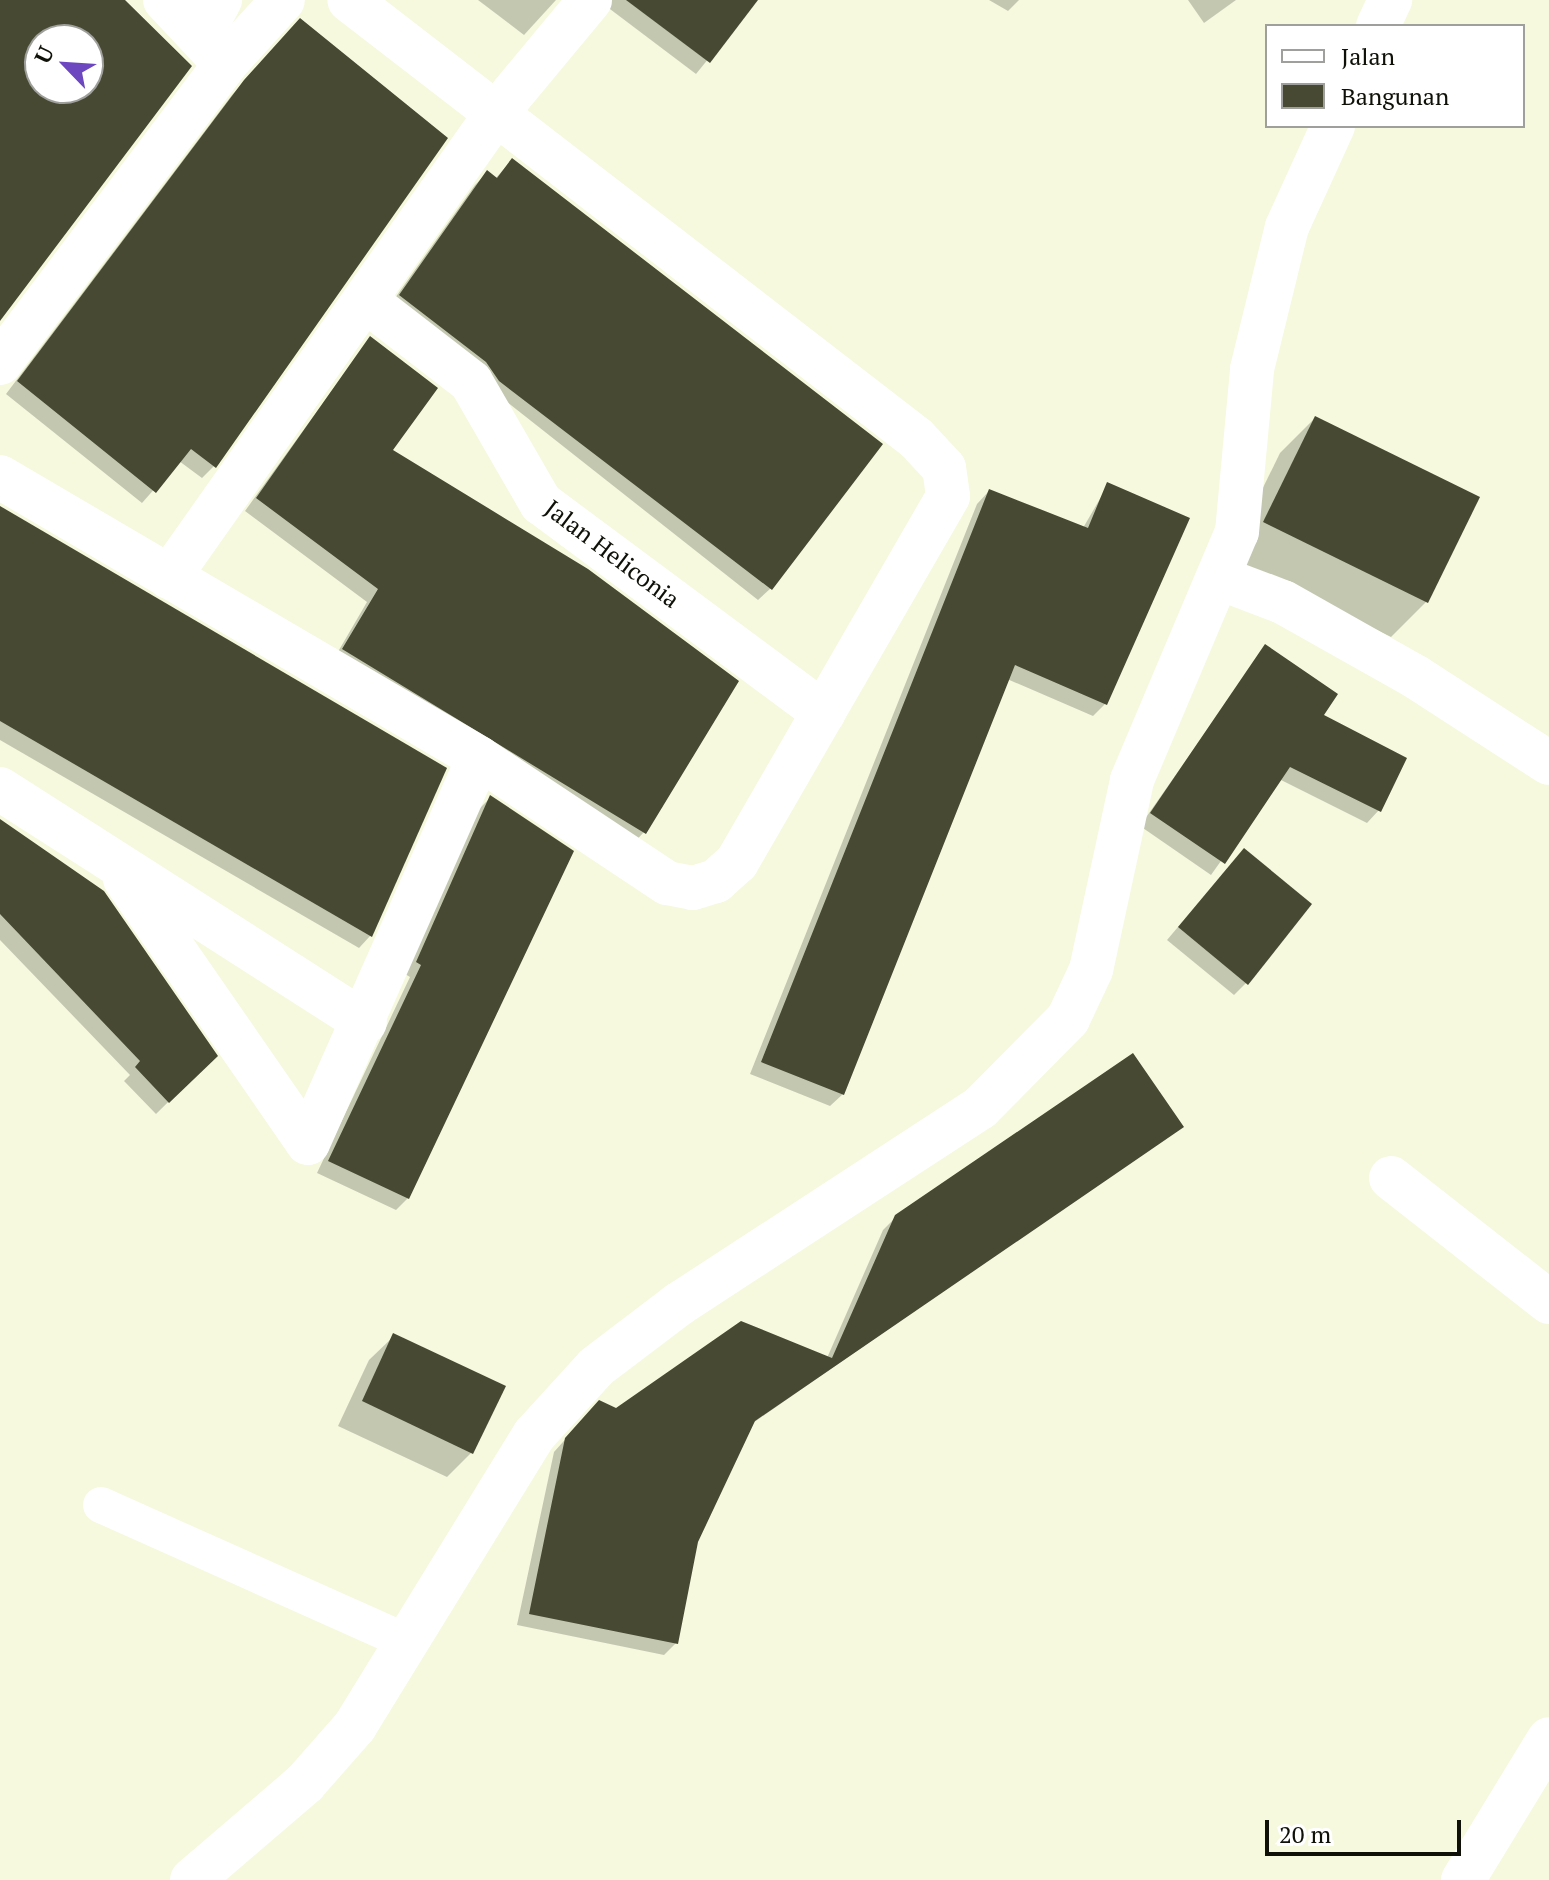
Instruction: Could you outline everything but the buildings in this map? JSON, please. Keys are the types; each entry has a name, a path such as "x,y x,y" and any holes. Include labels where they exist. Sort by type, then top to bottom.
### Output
{"street":[{"path":"165,0 216,33"},
{"path":"0,363 216,33 283,0"},
{"path":"0,477 479,758 667,883 693,888 716,881 737,862 948,496 944,468 916,438 498,111 349,0"},
{"path":"169,577 498,111 590,0"},
{"path":"1379,24 1390,0"},
{"path":"192,1880 305,1783 410,1643 534,1435 596,1367 980,1108 1068,1019 1091,970 1132,780 1222,579 1249,455 1252,369 1287,227 1332,128"},
{"name":"Jalan Heliconia","path":"365,300 471,382 541,503 824,713"},
{"path":"1222,579 1283,602 1416,677 1549,763"},
{"path":"113,861 308,1143 365,1022 479,758"},
{"path":"0,789 365,1022"},
{"path":"1391,1178 1549,1302"},
{"path":"1463,1880 1549,1739"}],"lane":[{"path":"101,1505 410,1643"}]}
